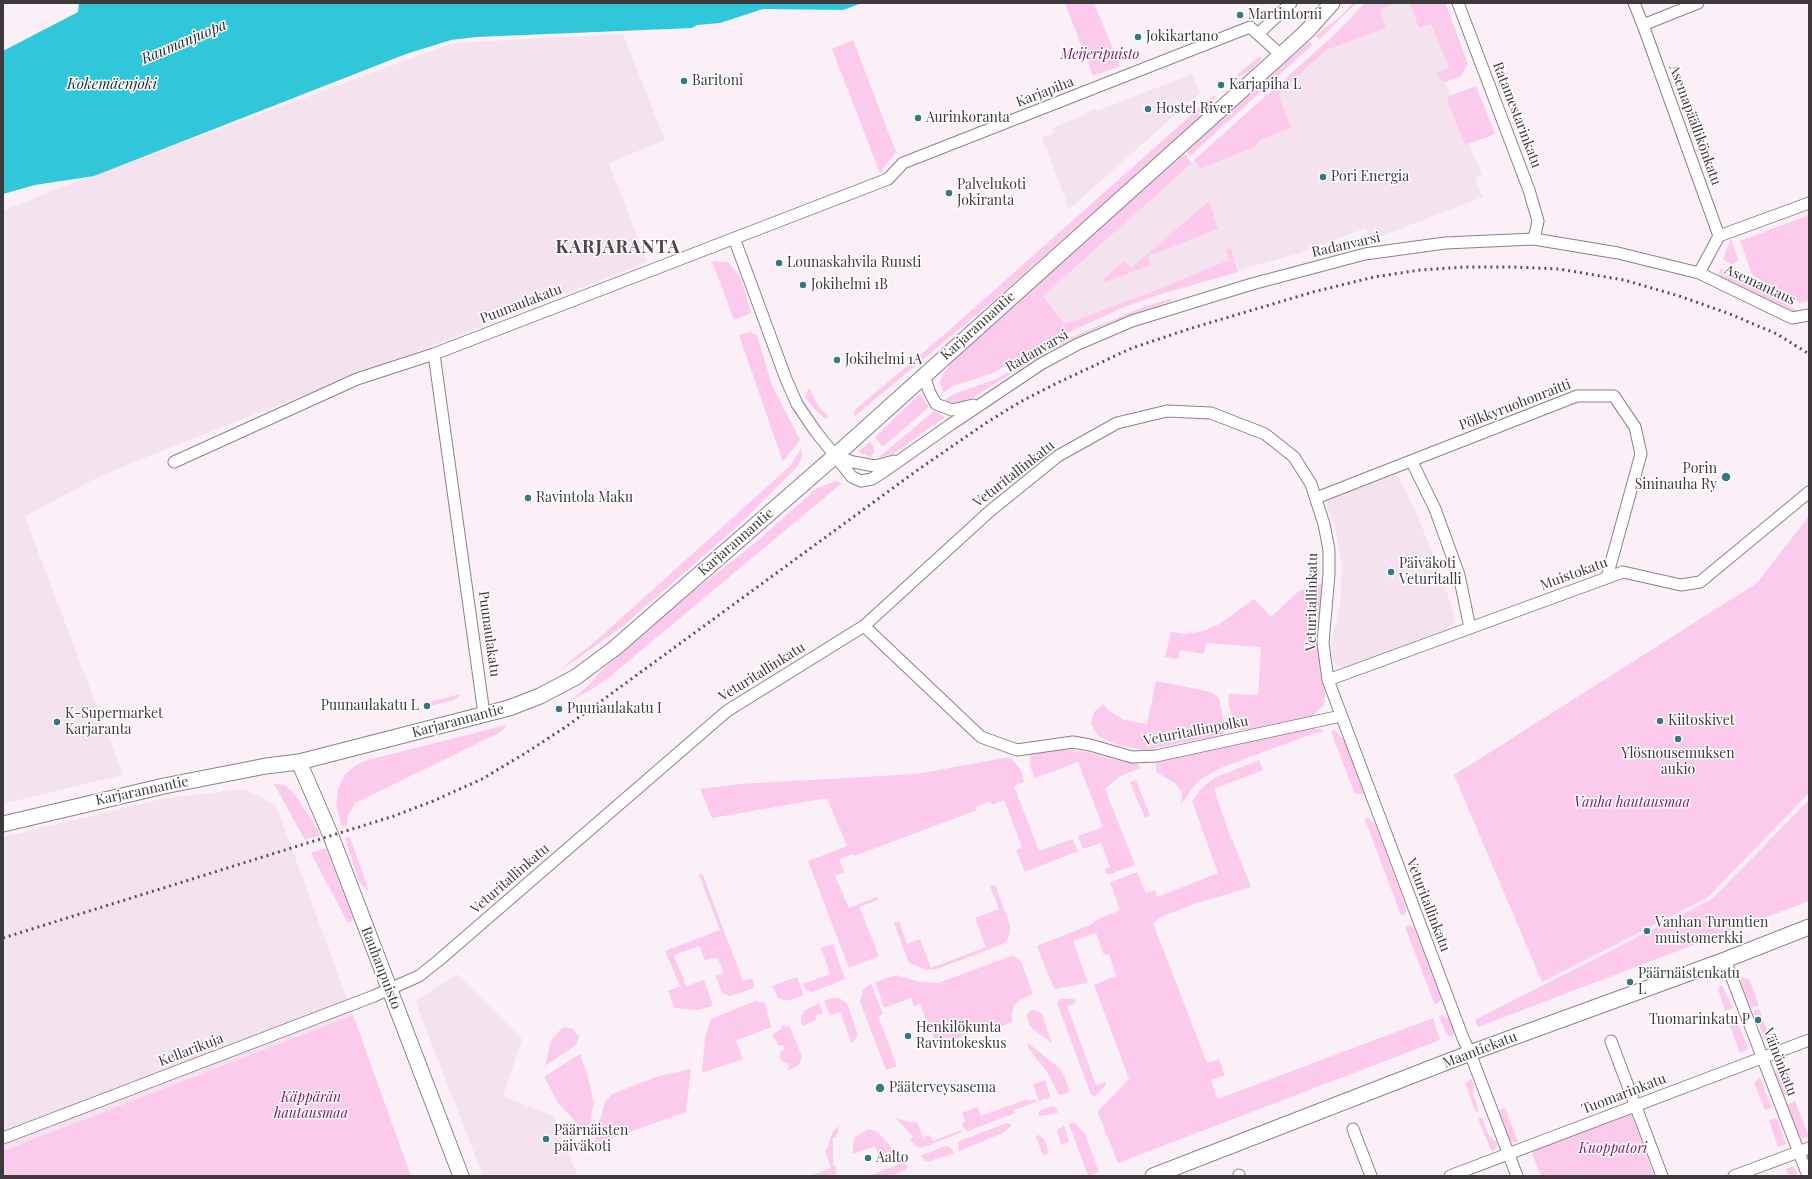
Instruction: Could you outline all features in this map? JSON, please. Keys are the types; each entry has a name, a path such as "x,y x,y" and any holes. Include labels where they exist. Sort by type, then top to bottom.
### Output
{"main road":[{"name":"Karjarannantie","path":"3,824 164,786 266,766 299,762 484,714 540,696 576,677 615,648 834,456 1281,55 1332,3"},
{"name":"Rauhanpuisto","path":"299,762 331,836 460,1176"},
{"name":"Maantiekatu","path":"1153,1176 1470,1053 1725,960 1809,927"}],"street":[{"path":"1281,55 1258,34 1291,3"},
{"name":"Ratamestarinkatu","path":"1458,3 1529,190 1538,221 1534,239"},
{"name":"Asemapäällikönkatu","path":"1634,3 1718,236"},
{"path":"1643,25 1698,3"},
{"name":"Karjapiha","path":"734,238 888,179 903,163 1250,27 1258,34"},
{"path":"1699,273 1718,236 1809,202"},
{"path":"734,238 786,379 798,404 834,456 853,462 875,466 902,459"},
{"name":"Puunaulakatu","path":"484,714 434,354 734,238"},
{"name":"Radanvarsi","path":"834,456 852,477 862,481 872,479 983,402 1041,364 1078,344 1132,322 1252,284 1365,254 1444,243 1534,239 1618,253 1699,273"},
{"name":"Asemantaus","path":"1699,273 1792,318 1809,315"},
{"path":"174,462 356,379 434,354"},
{"name":"Radanvarsi","path":"924,375 929,391 936,404 952,410 983,402"},
{"name":"Pölkkyruohonraitti","path":"1316,498 1412,462 1577,396 1614,396 1636,427 1642,454 1607,577"},
{"name":"Veturitallinkatu","path":"389,990 419,976 438,961 727,711 864,626 990,510 1058,456 1117,423 1167,411 1211,413 1265,434 1294,457 1311,484 1324,524 1329,550 1329,574 1323,643 1328,680 1463,1038 1517,1176"},
{"path":"1412,462 1435,509 1459,575 1470,628"},
{"name":"Muistokatu","path":"1328,680 1624,572 1681,585 1700,582 1809,492"},
{"name":"Veturitallinpolku","path":"864,626 982,737 1017,750 1073,742 1090,745 1132,757 1156,756 1341,716"},
{"name":"Väinönkatu","path":"1725,960 1808,1176"},
{"name":"Kellarikuja","path":"3,1138 389,990"},
{"name":"Tuomarinkatu","path":"1450,1176 1809,1040"},
{"path":"1611,1041 1662,1176"},
{"path":"1353,1129 1371,1176"},
{"path":"1734,1176 1809,1148"}],"shaded area":[{"path":"1383,3 1445,3 1466,58 1459,73 1444,79 1482,175 1475,178 1483,197 1371,240 1366,228 1297,254 1239,270 1230,248 1226,251 1230,260 1151,292 1065,324 1043,296 1362,10"},
{"path":"623,34 665,140 609,163 647,262 166,449 92,480 25,517 123,775 6,803 3,796 3,211 64,186 453,43"},
{"path":"1192,74 1200,93 1069,209 1042,137 1053,134 1052,128 1087,114 1087,112 1096,108 1097,111"},
{"name":"Päiväkoti Veturitalli","path":"1389,474 1395,474 1400,479 1416,512 1443,579 1455,618 1453,624 1445,630 1346,667 1338,667 1334,663 1331,643 1340,605 1342,565 1335,527 1327,506 1329,499 1336,494"},
{"path":"244,789 276,805 353,1015 3,1151 3,837 166,798"},
{"path":"457,974 522,1039 503,1096 553,1116 578,1176 483,1176 415,1001"}],"green space":[{"name":"Meijeripuisto","path":"1065,3 1094,3 1120,66 1093,76"},
{"path":"1353,3 1356,3 1320,39 1315,36 1342,15"},
{"path":"1365,3 1383,3 1361,12 1385,3 1396,3 1380,9 1386,28 1326,50 1278,94 1291,128 1260,140 1255,147 1201,168 1194,160 1331,38"},
{"path":"1410,3 1445,3 1468,64 1461,76 1446,82 1440,80 1437,73 1449,67 1431,24 1419,28"},
{"path":"853,40 896,152 880,173 832,49"},
{"path":"1310,41 1312,45 1190,156 1186,151"},
{"path":"1261,55 1261,60 1250,70 1237,78 1238,74"},
{"path":"1476,86 1495,134 1465,145 1447,100 1449,96"},
{"path":"1214,95 1216,97 1203,115 992,302 855,416 853,413 856,409 946,333"},
{"path":"1184,153 1192,163 1043,296 1065,324 1151,292 1229,260 1226,250 1231,248 1238,272 1158,295 1122,308 1043,344 993,373 953,386 943,393 940,382 943,374 956,357"},
{"path":"1209,201 1218,229 1148,256 1151,265 1105,282 1104,279 1124,261 1131,268"},
{"path":"1809,215 1809,301 1800,303 1752,275 1740,241"},
{"path":"1731,239 1738,259 1737,262 1732,265 1723,259"},
{"path":"712,261 728,262 741,278 751,313 734,320"},
{"path":"1721,268 1798,311 1793,311 1719,278 1718,276"},
{"path":"1172,298 1171,301 1108,323 1045,353 967,401 951,403 943,401 954,394 996,379 1072,337 1141,308"},
{"path":"750,332 757,335 772,385 800,440 783,462 739,335"},
{"path":"809,388 819,407 828,416 826,419 815,410 805,397"},
{"path":"920,394 929,407 884,446 881,445 875,437"},
{"path":"934,411 945,417 893,454 878,458"},
{"path":"870,442 874,447 874,453 870,457 858,452"},
{"path":"801,448 802,457 796,468 740,524 623,626 559,670 597,640 791,465"},
{"path":"836,481 842,483 607,679 589,691 571,700 590,684 600,672 692,592 749,548 816,489"},
{"name":"Vanha hautausmaa","path":"1809,516 1809,793 1707,898 1542,982 1454,775 1757,583"},
{"path":"1323,583 1326,687 1324,705 1312,716 1241,731 1234,722 1228,702 1229,694 1258,695 1261,647 1206,643 1204,654 1180,650 1178,659 1165,657 1171,632 1186,634 1204,631 1221,623 1254,599 1271,617 1299,591"},
{"path":"1156,681 1211,692 1219,698 1225,727 1223,735 1145,750 1117,745 1098,736 1091,724 1094,712 1103,704 1109,711 1124,720 1147,724"},
{"path":"461,694 454,700 430,706 429,702"},
{"path":"506,725 505,728 499,733 355,803 347,818 347,825 342,827 336,805 338,789 345,774 356,765 368,760"},
{"path":"1312,728 1321,729 1324,732 1312,734 1218,769 1198,781 1181,804 1182,792 1175,783 1156,772 1156,761"},
{"path":"1334,730 1345,742 1363,794 1356,794 1354,792 1331,731"},
{"path":"1061,749 1088,752 1113,759 1137,762 1140,768 1119,777 1105,789 1135,865 1107,875 1105,869 1110,867 1101,843 1083,849 1078,836 1103,827 1078,762 1035,778 1030,766 1030,754"},
{"path":"1010,757 1021,770 1024,782 1014,786 1039,851 1072,839 1078,851 1025,872 1016,850 1022,847 1004,800 992,805 990,801 976,807 977,810 854,856 853,854 839,859 844,872 835,876 849,908 877,897 878,900 859,907 879,956 849,968 808,861 847,846 827,798 712,818 700,789 740,784 916,774"},
{"path":"1259,760 1263,770 1214,789 1231,839 1251,887 1197,903 1163,916 1153,923 1207,1063 1219,1059 1225,1075 1211,1080 1218,1099 1433,1018 1440,1040 1118,1163 1098,1113 1099,1110 1129,1079 1094,985 1116,976 1109,954 1104,955 1096,933 1073,941 1088,983 1054,989 1037,946 1090,925 1097,920 1120,910 1110,882 1137,872 1146,893 1155,890 1157,897 1218,873 1192,801 1200,790 1214,778"},
{"path":"1136,780 1150,815 1145,818 1130,782"},
{"path":"274,784 285,785 292,791 311,818 320,835 305,840"},
{"path":"1809,800 1809,901 1478,1027 1475,1020 1712,899"},
{"path":"1366,818 1375,824 1407,910 1403,915 1401,915 1365,820"},
{"path":"350,837 369,891 362,886 358,879 345,838"},
{"path":"326,848 353,917 353,920 348,923 311,853"},
{"path":"702,873 743,981 753,978 754,988 730,996 722,993 716,976 724,973 717,957 705,961 699,946 674,955 686,986 704,980 713,1006 697,1010 675,1008 668,991 680,986 665,951 720,930 699,875"},
{"path":"995,885 1010,925 1010,933 1007,940 1003,944 937,969 927,970 909,963 894,923 899,921 907,944 920,939 931,968 986,947 975,918 999,909 990,886"},
{"path":"1410,925 1414,928 1441,998 1441,1000 1435,1005 1405,927"},
{"path":"833,944 845,979 813,992 806,991 803,984 830,974 821,948"},
{"path":"1012,956 1021,961 1032,994 1019,1000 1014,1006 1012,1012 1012,1022 994,1029 993,1025 937,1046 920,1004 914,1006 911,998 884,1008 875,982 896,975 920,982 938,983"},
{"path":"797,977 804,995 791,1000 778,998 772,986"},
{"path":"1740,977 1749,979 1759,1005 1751,1008"},
{"path":"871,983 883,1014 878,1016 897,1066 886,1070 860,1002 863,990"},
{"path":"1722,985 1733,1008 1725,1011 1718,989"},
{"path":"839,998 847,1003 858,1035 852,1044 840,1012 830,1015 824,1001"},
{"path":"1060,999 1074,999 1076,1001 1075,1003 1067,1006 1096,1085 1106,1082 1106,1085 1095,1096 1091,1095 1057,1003"},
{"path":"756,1001 765,1003 771,1027 736,1041 743,1059 702,1073 705,1038 711,1019"},
{"path":"819,1003 823,1013 815,1016 816,1020 802,1026 801,1020 803,1011"},
{"path":"1759,1009 1771,1041 1768,1042 1765,1040 1753,1011"},
{"path":"1033,1010 1042,1014 1052,1043 1033,1029 1029,1024 1027,1015"},
{"name":"Käppärän hautausmaa","path":"353,1015 411,1176 3,1176 3,1151"},
{"path":"1442,1015 1449,1018 1454,1030 1453,1037 1448,1036 1446,1033 1439,1016"},
{"path":"1737,1020 1748,1049 1740,1053 1729,1023"},
{"path":"782,1025 790,1027 802,1056 799,1065 787,1071 789,1067 788,1064 780,1058 780,1052 784,1049 784,1046 777,1045 777,1042 772,1035 782,1028"},
{"path":"562,1028 572,1028 579,1037 576,1045 545,1066 551,1040"},
{"path":"1028,1043 1058,1067 1063,1073 1070,1092 1061,1095 1058,1094 1049,1075 1027,1046"},
{"path":"580,1054 588,1077 594,1104 587,1134 558,1103 544,1077"},
{"path":"691,1069 686,1112 596,1144 595,1140 605,1101 612,1094 659,1076"},
{"path":"1783,1069 1792,1093 1784,1096 1775,1072"},
{"path":"1760,1078 1770,1104 1773,1107 1765,1110 1754,1082"},
{"path":"1471,1079 1474,1084 1473,1094 1479,1111 1476,1112 1465,1083"},
{"path":"1045,1080 1050,1096 1047,1100 1046,1098 1039,1101 1033,1085"},
{"path":"1027,1099 1028,1101 1035,1099 1036,1102 1014,1110 1015,1113 968,1131 964,1129 962,1124 965,1122 962,1113 977,1107 981,1116"},
{"path":"1795,1101 1809,1136 1801,1139 1787,1105"},
{"path":"1052,1106 1056,1108 1058,1113 1039,1116 1039,1111"},
{"path":"1505,1108 1518,1142 1515,1143 1509,1140 1497,1111"},
{"name":"Kuoppatori","path":"1631,1113 1654,1176 1541,1176 1531,1151"},
{"path":"1482,1117 1488,1134 1497,1143 1497,1147 1492,1152 1478,1119"},
{"path":"896,1118 909,1122 917,1122 923,1137 930,1135 933,1141 961,1130 962,1132 931,1145 919,1148 910,1140 913,1137"},
{"path":"1777,1118 1786,1144 1778,1147 1769,1121"},
{"path":"1009,1123 1011,1126 1003,1133 959,1151 958,1143 962,1140"},
{"path":"1073,1123 1077,1125 1085,1134 1099,1172 1088,1176 1069,1124"},
{"path":"839,1125 836,1138 833,1138 833,1165 836,1166 836,1176 810,1176 831,1168 825,1151 832,1133"},
{"path":"1064,1126 1069,1142 1061,1145 1057,1130"},
{"path":"867,1130 878,1132 899,1156 882,1163 875,1146 853,1154 853,1143 855,1137"},
{"path":"1039,1135 1044,1139 1048,1150 1048,1153 1043,1156 1036,1136"},
{"path":"945,1146 950,1147 954,1153 930,1161 926,1161 920,1156"},
{"path":"905,1162 908,1167 907,1169 892,1176 868,1176"},
{"path":"1793,1166 1798,1176 1788,1176 1786,1169"}],"water":[{"name":"Kokemäenjoki","path":"79,3 862,3 843,10 763,9 720,23 697,25 692,28 476,37 451,40 406,54 94,176 35,185 3,194 3,51 78,12"}],"railway":[{"path":"3,938 394,816 433,801 482,779 567,726 919,469 986,423 1020,402 1132,348 1192,328 1313,292 1374,277 1420,270 1465,267 1513,267 1559,269 1624,280 1679,296 1730,314 1777,334 1809,354"}],"place":[{"name":"Martintorni","path":"1240,15"},
{"name":"Jokikartano","path":"1138,37"},
{"name":"Baritoni","path":"684,81"},
{"name":"Karjapiha L","path":"1221,85"},
{"name":"Hostel River","path":"1148,109"},
{"name":"Aurinkoranta","path":"918,118"},
{"name":"Pori Energia","path":"1323,177"},
{"name":"Palvelukoti Jokiranta","path":"949,193"},
{"name":"Lounaskahvila Ruusti","path":"779,263"},
{"name":"Jokihelmi 1B","path":"803,285"},
{"name":"Jokihelmi 1A","path":"837,360"},
{"name":"Porin Sininauha Ry","path":"1726,477"},
{"name":"Ravintola Maku","path":"528,498"},
{"name":"Päiväkoti Veturitalli","path":"1391,572"},
{"name":"Puunaulakatu L","path":"427,706"},
{"name":"Puunaulakatu I","path":"559,709"},
{"name":"Kiitoskivet","path":"1660,721"},
{"name":"K-Supermarket Karjaranta","path":"57,722"},
{"name":"Ylösnousemuksen aukio","path":"1678,739"},
{"name":"Vanhan Turuntien muistomerkki","path":"1647,931"},
{"name":"Päärnäistenkatu L","path":"1630,982"},
{"name":"Tuomarinkatu P","path":"1758,1020"},
{"name":"Henkilökunta Ravintokeskus","path":"908,1036"},
{"name":"Pääterveysasema","path":"880,1088"},
{"name":"Päärnäisten päiväkoti","path":"546,1139"},
{"name":"Aalto","path":"868,1158"}],"district":[{"name":"KARJARANTA","path":"618,247"}],"water label":[{"name":"Raumanjuopa","path":"184,42"}]}
